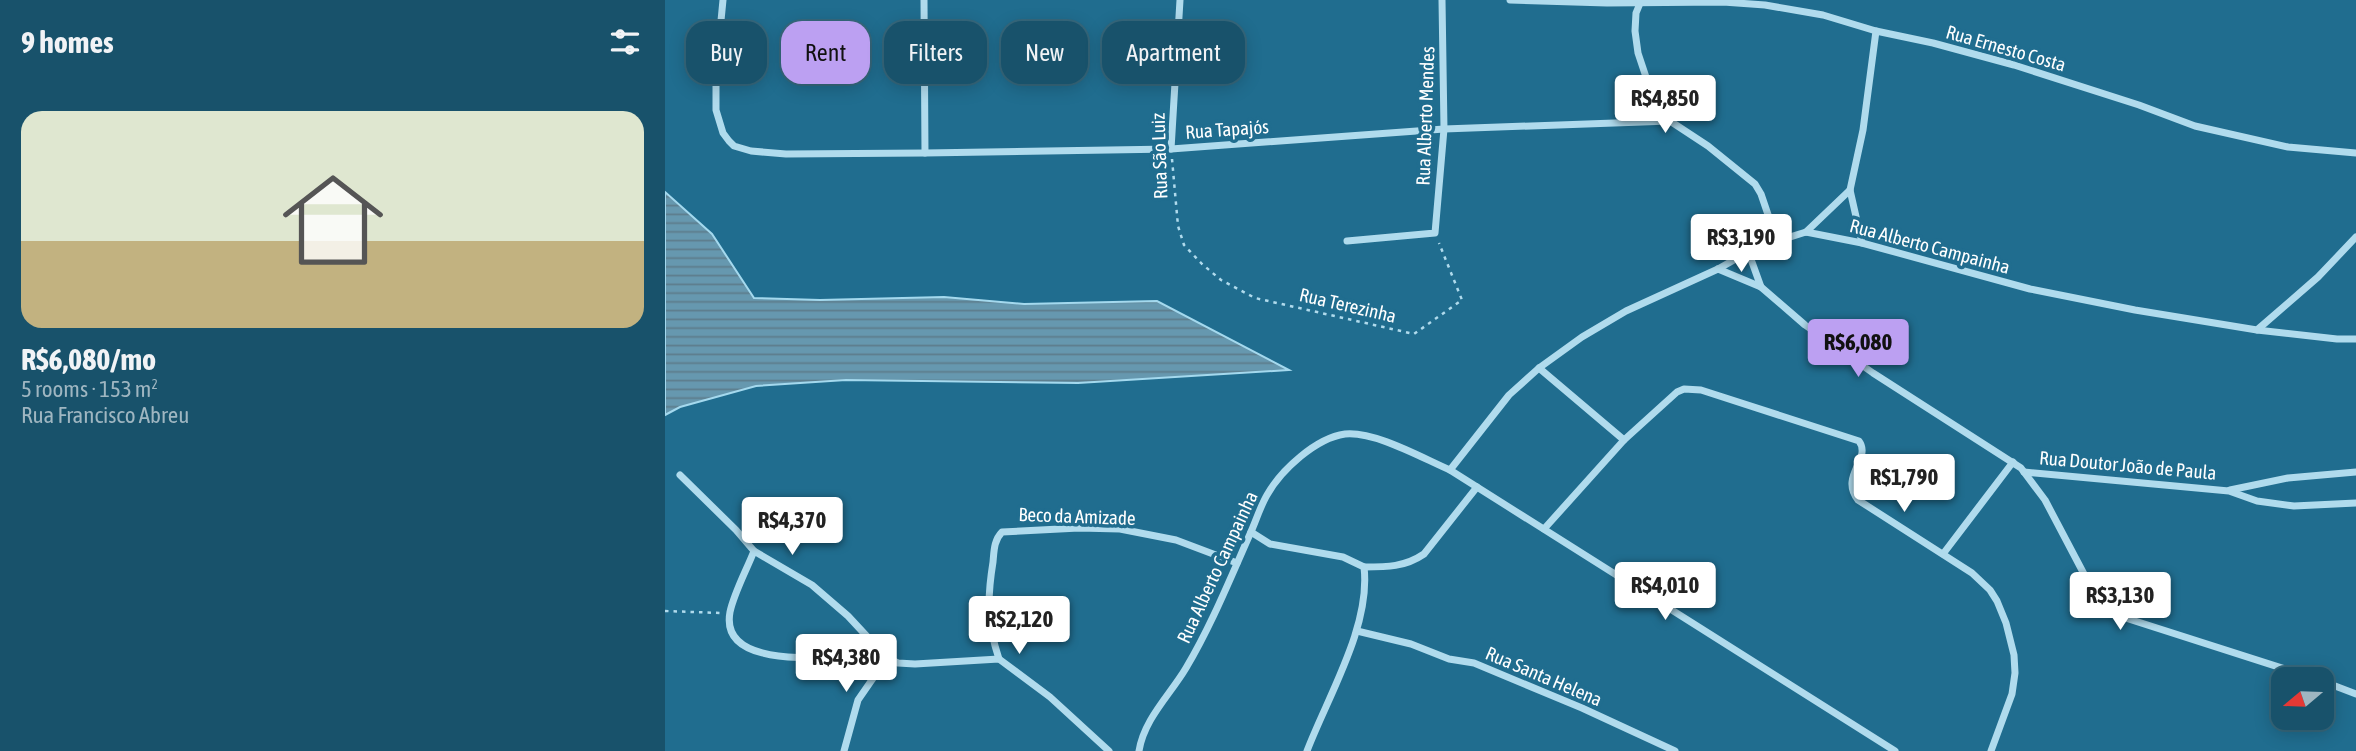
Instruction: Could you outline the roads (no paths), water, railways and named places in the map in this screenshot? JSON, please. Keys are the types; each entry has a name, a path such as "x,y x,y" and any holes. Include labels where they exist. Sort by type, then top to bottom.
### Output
{"street":[{"name":"Rua Tapajós","path":"723,0 715,92 716,110 723,133 741,149 786,154 1171,149 1444,129 1670,121"},
{"path":"924,0 925,153"},
{"name":"Rua São Luiz","path":"1171,149 1179,0"},
{"name":"Rua Alberto Mendes","path":"1347,241 1435,233 1444,129 1442,0"},
{"name":"Rua Ernesto Costa","path":"1510,0 1723,2 1765,5 1823,15 2014,65 2195,126 2288,147 2356,153"},
{"path":"1641,1 1636,13 1635,31 1638,53 1655,104 1670,121 1708,146 1755,184 1777,241"},
{"path":"1862,243 1850,190 1863,131 1876,31"},
{"path":"1806,232 1850,190"},
{"name":"Rua Alberto Campainha","path":"1139,751 1147,728 1186,668 1267,494 1303,454 1324,441 1345,434 1383,441 1450,470 1509,395 1539,368 1583,337 1626,311 1718,270 1748,251 1777,241 1806,232 1862,243 2030,289 2135,310 2257,330 2356,339"},
{"path":"2257,330 2318,277 2356,237"},
{"path":"1748,251 1761,287"},
{"path":"1718,270 1761,287 1805,325 1873,373 2013,462 2045,500 2094,593 2110,612 2279,667"},
{"path":"1539,368 1624,440"},
{"path":"1544,529 1624,440 1684,388 1701,390 1859,441 1863,449 1851,482 1854,494 1864,505 1972,573 1990,590 2003,613 2014,655 2015,673 2011,694 1991,751"},
{"path":"1943,554 2013,462"},
{"path":"1450,470 1895,751"},
{"name":"Rua Doutor João de Paula","path":"2024,472 2229,491 2256,501 2294,506 2356,503"},
{"name":"Rua Doutor João de Paula","path":"2229,491 2288,478 2356,472"},
{"path":"680,475 754,551 812,585 848,616 884,661"},
{"path":"1251,532 1270,544 1334,555 1364,567 1398,566 1414,561 1424,554 1477,487"},
{"name":"Beco da Amizade","path":"999,659 989,620 988,595 996,541 1002,532 1120,529 1176,540 1237,563"},
{"path":"754,551 730,613 734,636 739,643 756,653 773,656 865,658 915,664 999,659 1050,697 1108,751"},
{"path":"1307,751 1357,631 1366,591 1364,567"},
{"name":"Rua Santa Helena","path":"1357,631 1412,644 1449,659 1474,663 1675,751"},
{"path":"844,751 859,701 884,661"},
{"path":"2335,686 2356,694"}],"water":[{"path":"665,192 712,234 754,298 820,300 944,297 1024,304 1157,301 1289,370 1078,383 846,380 756,386 680,407 665,415"}]}
